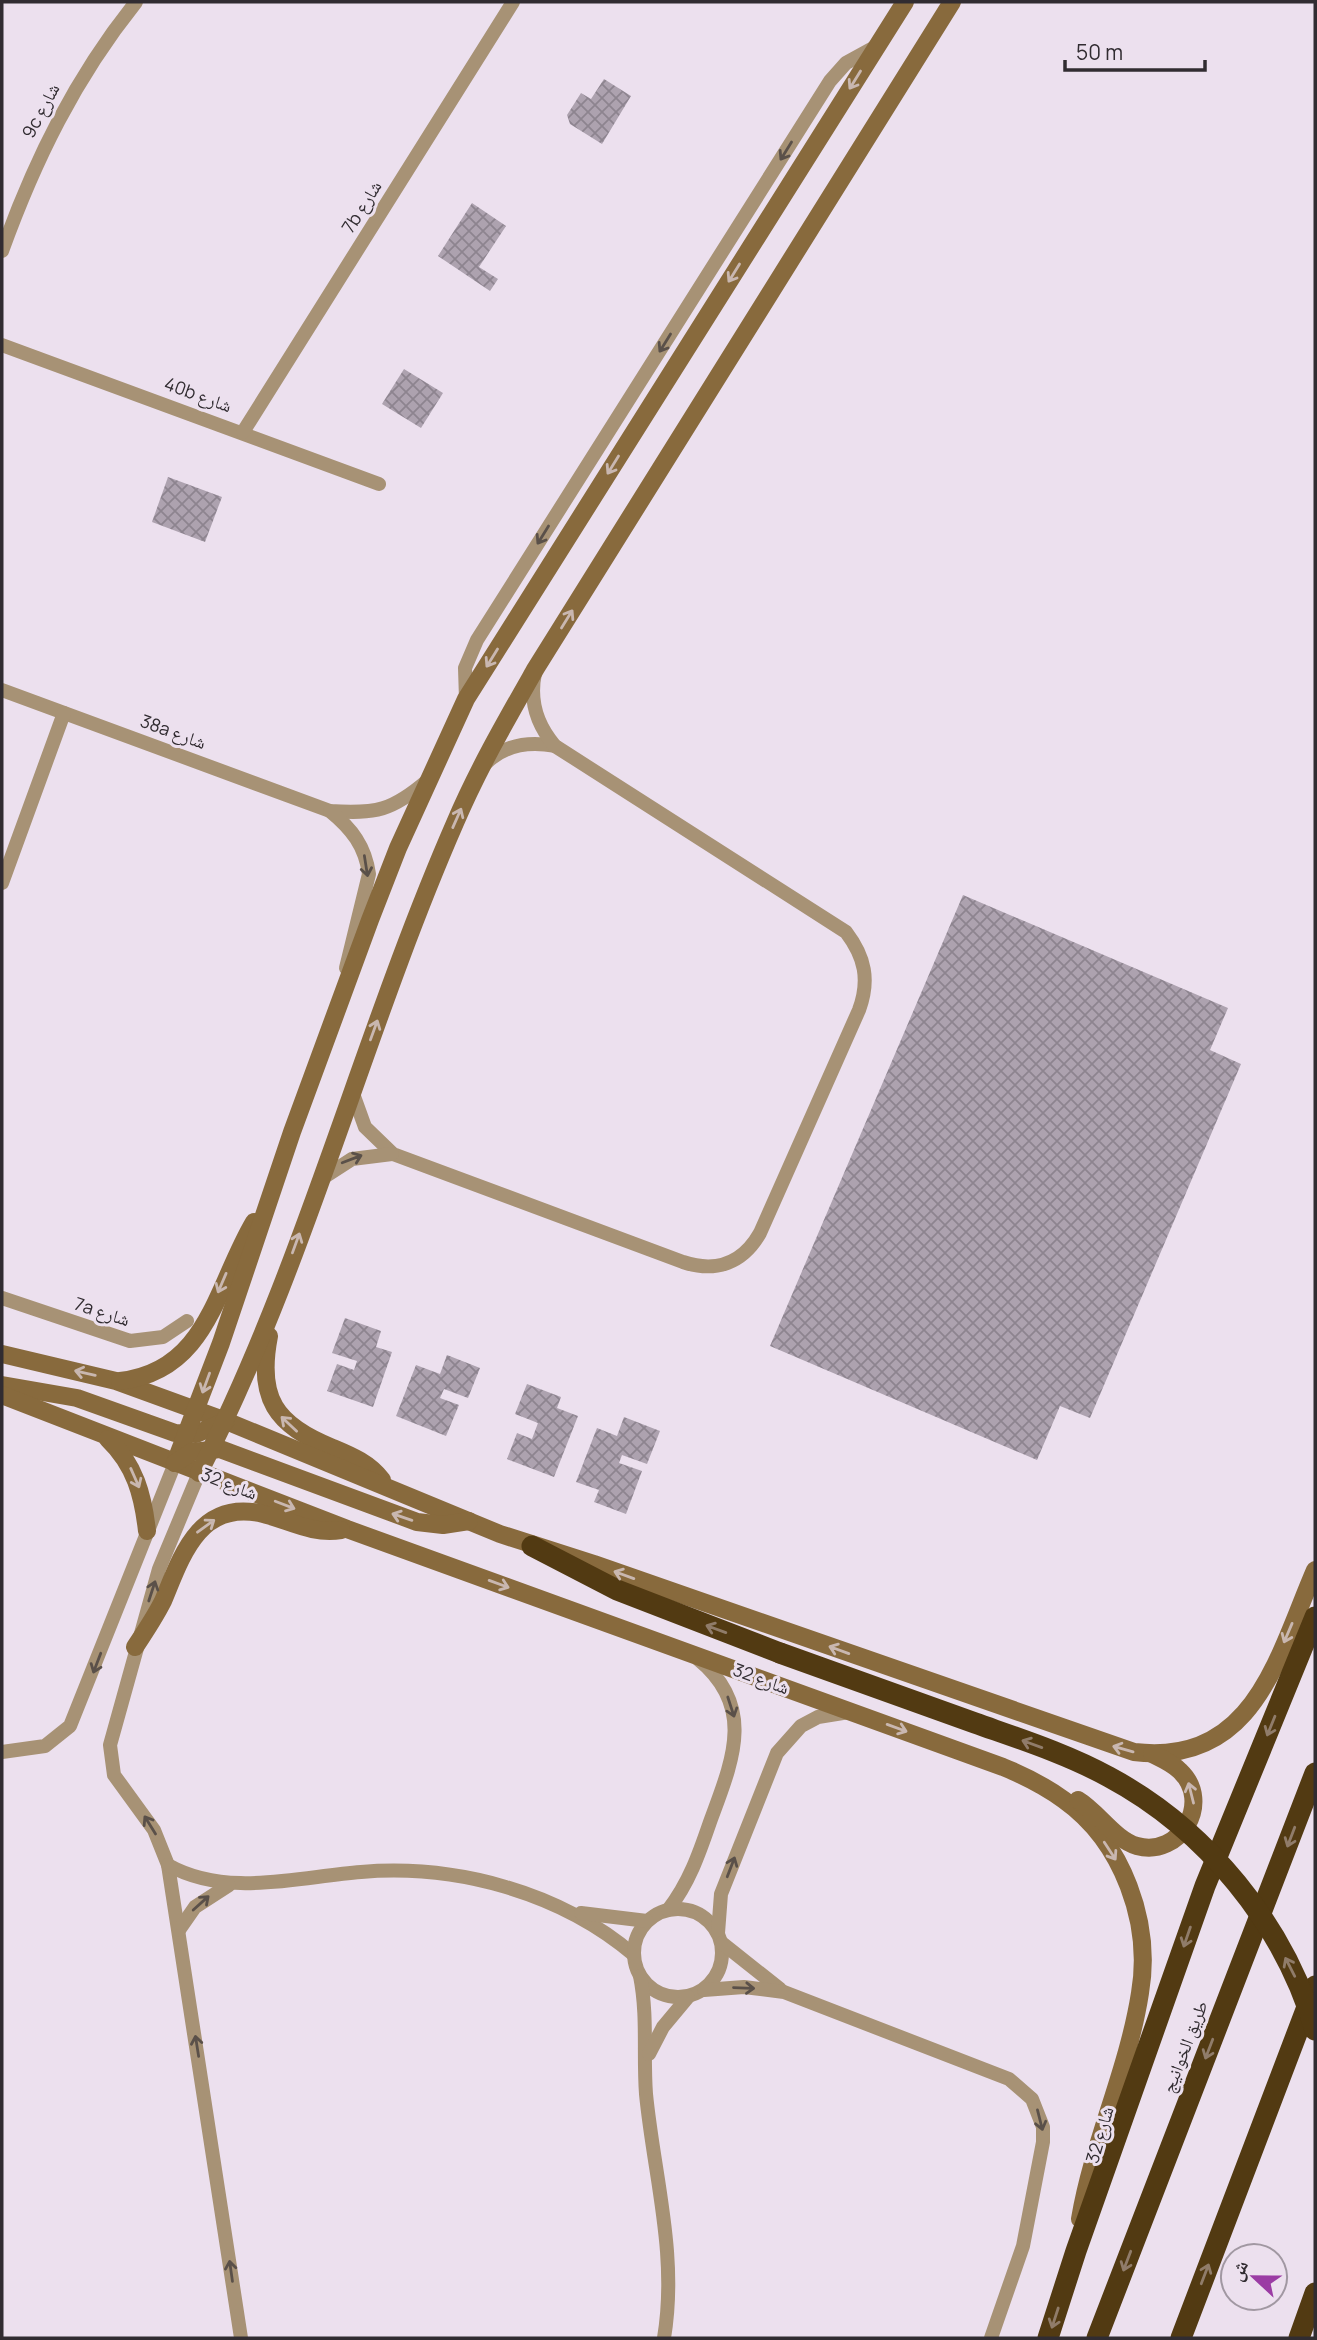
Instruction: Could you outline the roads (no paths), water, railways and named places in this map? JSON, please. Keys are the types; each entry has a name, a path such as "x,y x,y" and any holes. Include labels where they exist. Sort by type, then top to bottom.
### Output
{"highway":[{"path":"532,1546 617,1590 780,1653 1060,1754 1109,1777 1155,1805 1196,1840 1224,1869 1265,1922 1292,1969 1315,2030"},
{"path":"1048,2338 1205,1886 1315,1617"},
{"name":"طريق الخوانيج","path":"1097,2338 1315,1773"},
{"path":"1181,2338 1315,1986"},
{"path":"1299,2337 1315,2293"}],"street":[{"name":"9c شارع","path":"2,251 24,190 62,111 107,39 136,2"},
{"name":"7b شارع","path":"243,432 513,2"},
{"path":"2,1752 45,1746 70,1726 196,1410 384,884 466,699 905,2"},
{"path":"241,2338 168,1865 154,1830 121,1789 110,1760 112,1730 135,1647 159,1569 199,1473 226,1421 279,1290 454,824 480,768 536,668 952,2"},
{"name":"40b شارع","path":"2,345 379,484"},
{"path":"536,668 533,682 535,710 555,747"},
{"name":"38a شارع","path":"2,690 330,811 362,813 390,807 430,778"},
{"path":"2,883 64,713"},
{"path":"318,1182 352,1158 365,1154 393,1154 683,1262 708,1268 721,1266 744,1255 760,1233 859,1010 866,981 864,964 857,946 846,932 555,747 541,744 514,746 490,759 480,768"},
{"name":"38a شارع","path":"330,811 354,832 364,852 369,874 350,948 345,992"},
{"path":"352,1091 365,1127 393,1154"},
{"path":"116,1381 142,1377 166,1367 192,1345 242,1242 268,1203"},
{"path":"279,1290 264,1362 268,1394 275,1408 297,1432 360,1460 386,1486"},
{"name":"7a شارع","path":"2,1298 130,1341 163,1337 187,1321"},
{"path":"2,1354 116,1381 226,1421 532,1546 594,1564 1116,1747 1152,1754 1175,1753 1198,1747 1238,1723 1266,1684 1315,1570"},
{"path":"2,1385 77,1398 186,1434 206,1431 226,1421"},
{"name":"شارع 32","path":"2,1395 347,1529 854,1712 1036,1782 1075,1809 1113,1854 1129,1886 1139,1921 1143,1957 1141,1993 1094,2154 1076,2251"},
{"path":"103,1434 128,1461 136,1478 148,1531"},
{"path":"174,1462 192,1452 212,1448 417,1522 443,1525 469,1521"},
{"path":"135,1647 156,1614 188,1544 212,1521 250,1512 311,1530 347,1529"},
{"path":"668,1910 693,1868 734,1759 736,1739 732,1709 720,1682 691,1653"},
{"path":"704,1990 720,1969 722,1894 777,1753 802,1726 818,1717 854,1712"},
{"path":"1036,1782 1084,1803 1133,1845 1160,1847 1182,1833 1194,1809 1193,1796 1181,1772 1152,1754"},
{"path":"168,1865 192,1877 231,1884 364,1872 434,1874 503,1887 570,1910 647,1921"},
{"path":"179,1930 195,1907 231,1884"},
{"path":"570,1910 634,1955"},
{"path":"664,2338 669,2252 646,2092 646,2019 634,1955 635,1943 647,1921 668,1910 692,1910 703,1916 720,1938 784,1992"},
{"path":"640,1976 655,1992 677,1998 688,1997 704,1990 744,1987 784,1992 995,2073 1015,2083 1032,2099 1043,2127 1043,2142 1023,2246 991,2338"},
{"path":"646,2062 663,2026 688,1997"}]}
